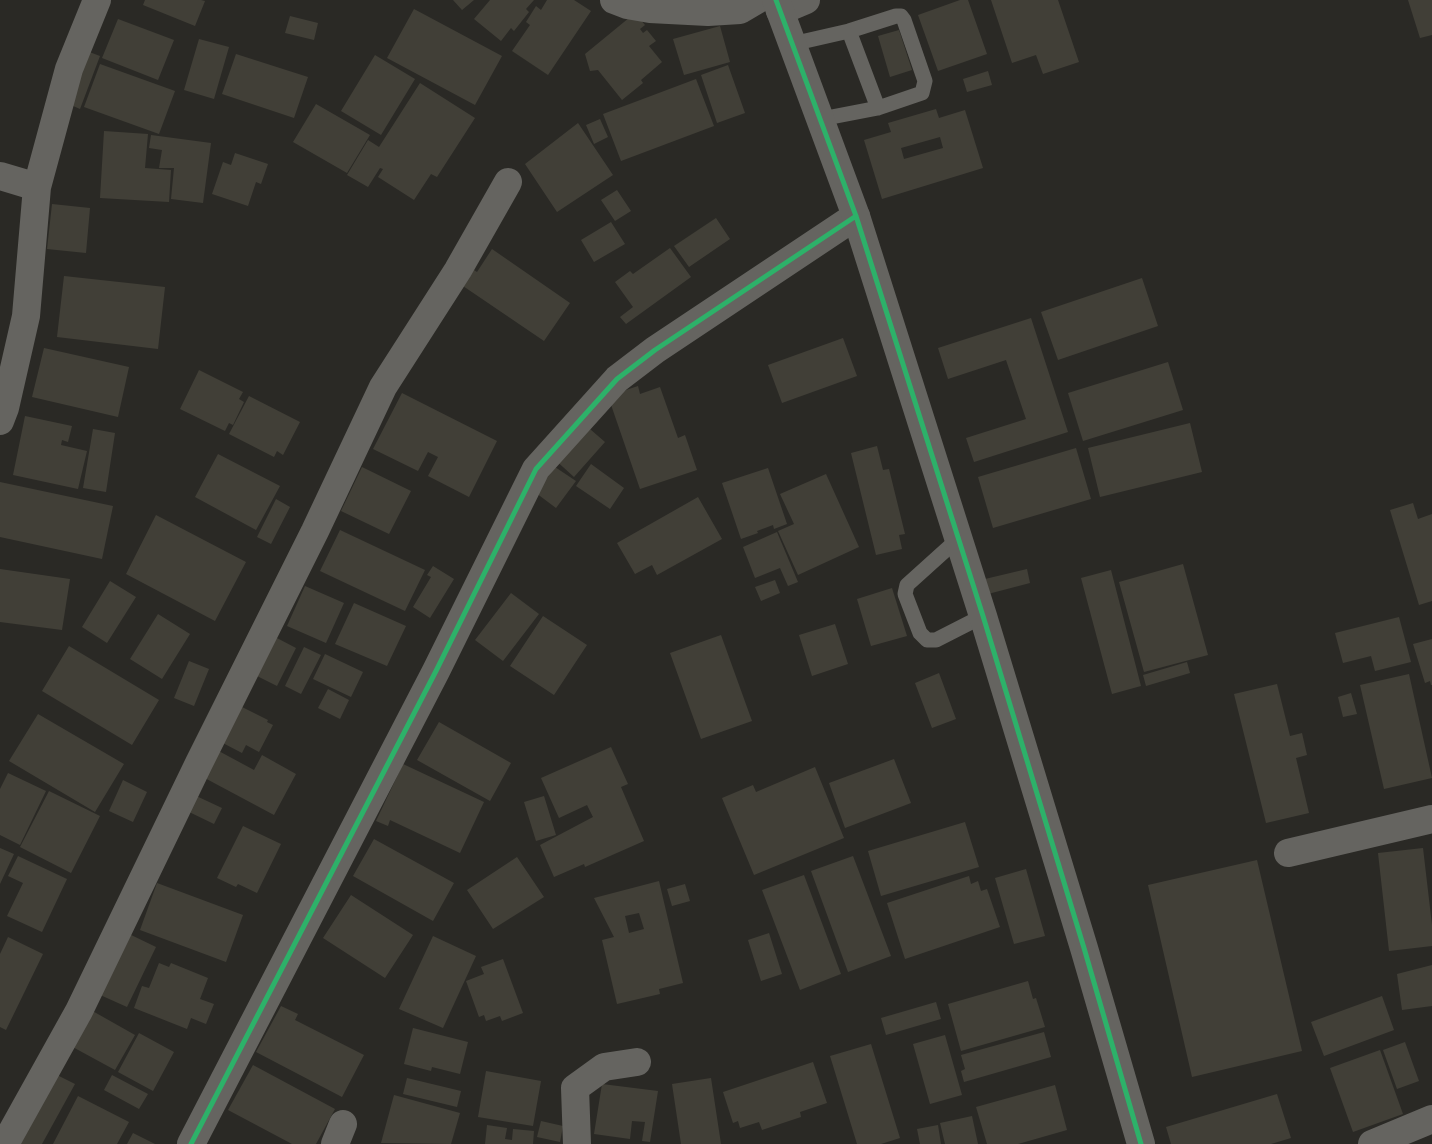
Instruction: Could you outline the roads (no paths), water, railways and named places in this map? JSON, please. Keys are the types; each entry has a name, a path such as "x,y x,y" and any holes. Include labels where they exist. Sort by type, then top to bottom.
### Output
{"street":[{"path":"0,421 5,408 26,316 37,187 69,69 97,0"},
{"path":"614,0 627,5 650,9 708,12 740,10 806,0"},
{"path":"771,4 792,44 856,216 1084,948 1141,1144"},
{"path":"0,176 37,187"},
{"path":"5,1144 79,1011 199,763 315,532 383,387 458,270 508,182"},
{"path":"191,1144 436,671 536,469 617,379 655,350 856,216"},
{"path":"1288,853 1432,819"},
{"path":"577,1144 575,1088 604,1067 637,1062"},
{"path":"1372,1144 1432,1119"}],"lane":[{"path":"792,44 849,31 896,16 901,16 904,20 925,81 922,93 878,108 821,119"},
{"path":"849,31 878,108"},
{"path":"958,539 907,584 905,594 920,633 927,640 936,640 982,616"}]}
